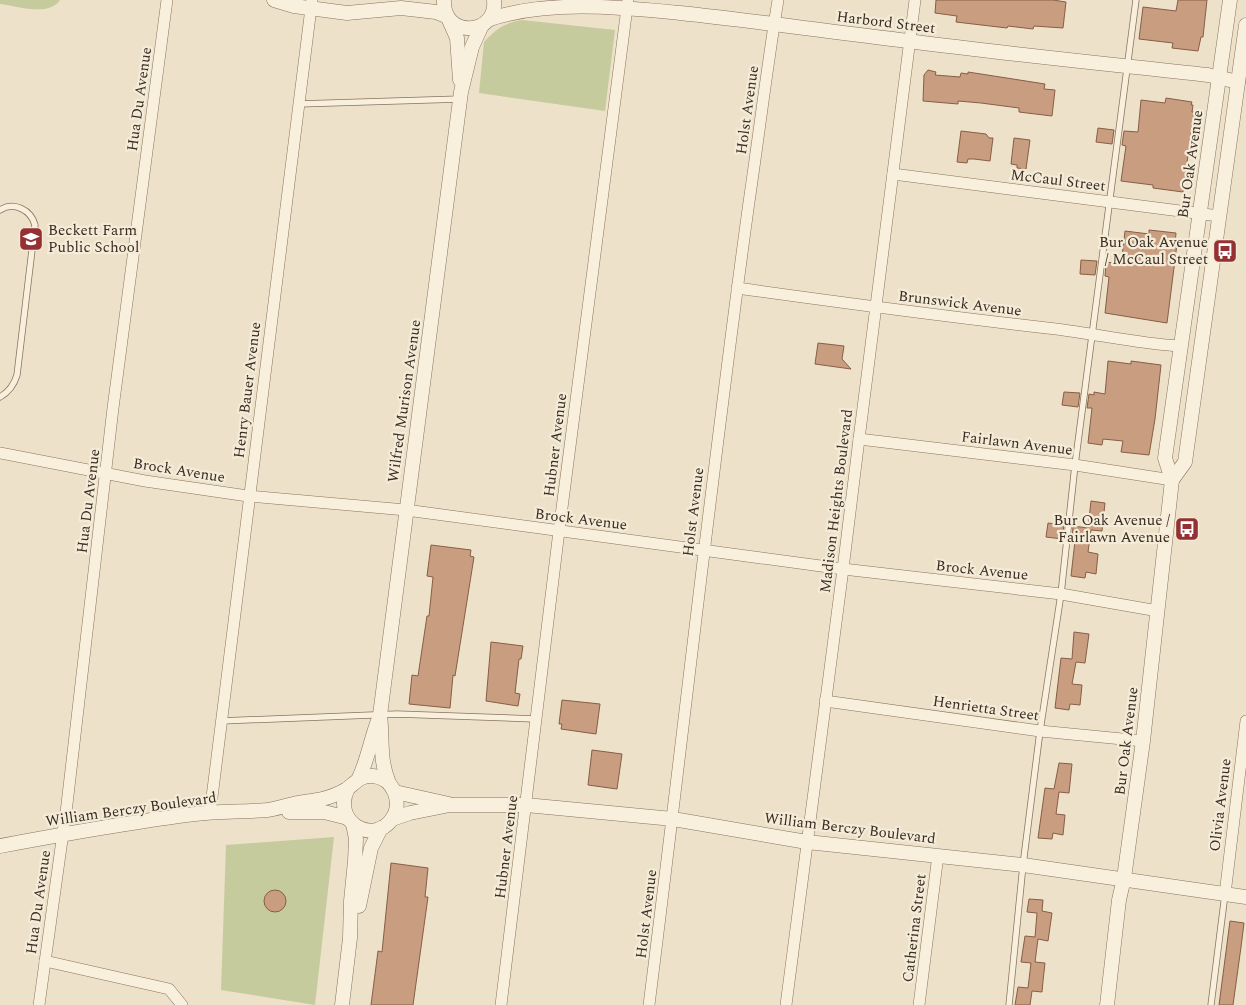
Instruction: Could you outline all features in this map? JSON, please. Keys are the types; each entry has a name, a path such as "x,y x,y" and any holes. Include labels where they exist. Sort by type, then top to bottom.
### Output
{"street":[{"name":"Hua Du Avenue","path":"39,1005 63,834 114,398 167,0"},
{"path":"274,0 294,6 311,4 347,13 401,8 436,12 448,18"},
{"path":"401,8 408,1 413,0"},
{"name":"Wilfred Murison Avenue","path":"444,0 444,9 456,38 460,95"},
{"name":"Wilfred Murison Avenue","path":"392,788 381,758 382,734 380,715 406,510 460,95 472,47 494,9 494,0"},
{"name":"Holst Avenue","path":"649,1005 673,819 703,550 737,288 778,0"},
{"name":"Madison Heights Boulevard","path":"786,1005 844,570 858,439 915,0"},
{"name":"Bur Oak Avenue","path":"1107,1005 1119,900 1124,878 1143,741 1172,480 1165,458 1230,0"},
{"name":"Harbord Street","path":"448,18 461,28 475,28 512,10 543,2 628,4 909,41 1126,66 1219,78 1242,83"},
{"name":"Henry Bauer Avenue","path":"210,813 248,496 311,4"},
{"name":"Hubner Avenue","path":"501,1005 559,531 628,4"},
{"name":"Bur Oak Avenue","path":"1172,480 1185,462 1220,216 1242,83 1246,25"},
{"name":"McCaul Street","path":"893,174 1220,216"},
{"name":"Brunswick Avenue","path":"737,288 876,308 1180,346"},
{"name":"Fairlawn Avenue","path":"858,439 1075,465 1172,480"},
{"name":"Brock Avenue","path":"0,453 106,473 248,496 406,510 844,570 1061,594 1158,611"},
{"name":"Henrietta Street","path":"826,701 1040,731 1143,741"},
{"name":"Wilfred Murison Avenue","path":"359,778 368,756 373,733 380,715"},
{"name":"Olivia Avenue","path":"1225,894 1246,720"},
{"path":"342,1005 350,938 356,846 343,803 348,788 359,778 375,776 382,779 392,788 397,801 396,810 392,819 381,828 375,838 369,855 350,938"},
{"name":"William Berczy Boulevard","path":"268,810 323,799 348,788"},
{"name":"William Berczy Boulevard","path":"392,788 450,804 526,805 673,819 807,842 1023,865 1246,897"},
{"name":"William Berczy Boulevard","path":"392,819 450,804"},
{"name":"William Berczy Boulevard","path":"0,846 63,834 210,813 268,810 324,812 350,821"},
{"path":"350,821 366,830 381,828"},
{"name":"Catherina Street","path":"919,1005 938,855"},
{"path":"45,961 169,989 182,1005"}],"lane":[{"path":"1009,1005 1023,865 1040,731 1061,594 1075,465 1136,0"},
{"path":"298,104 460,95"},
{"path":"0,210 5,207 14,206 23,209 30,214 35,225 17,375 8,392 0,397"},
{"path":"221,721 380,715 536,719"},
{"path":"1211,1005 1225,894"}],"green space":[{"path":"0,0 60,0 48,8 32,9 0,4"},
{"path":"522,20 615,30 605,111 479,93 484,42 501,27"},
{"path":"334,837 315,1005 221,990 226,845"}],"building":[{"path":"936,0 1053,0 1066,2 1063,28 1034,26 1033,29 1008,26 1007,28 956,22 957,16 935,13"},
{"path":"1178,0 1207,0 1203,37 1201,37 1198,51 1172,48 1173,43 1139,39 1143,7 1176,11"},
{"path":"928,70 936,72 935,75 960,77 961,73 968,74 968,72 1045,84 1044,89 1055,90 1052,116 1019,112 1019,108 981,103 958,101 958,104 923,101 924,75"},
{"path":"1166,98 1192,102 1191,105 1193,105 1192,112 1194,112 1183,192 1153,188 1153,185 1121,181 1126,146 1122,145 1124,131 1138,132 1141,100 1165,103"},
{"path":"1098,128 1114,130 1112,144 1096,142"},
{"path":"961,131 986,134 989,138 993,138 990,161 968,159 967,163 957,162"},
{"path":"1014,138 1030,140 1026,169 1017,168 1017,165 1011,164"},
{"path":"1149,230 1176,233 1175,244 1177,244 1167,323 1105,313 1109,277 1105,276 1106,262 1121,264 1125,231 1149,234"},
{"path":"1081,260 1097,261 1095,275 1080,274"},
{"path":"818,343 844,346 842,359 851,369 815,364"},
{"path":"1108,361 1131,364 1131,361 1161,365 1149,455 1121,452 1123,441 1103,439 1102,445 1088,443 1092,408 1087,408 1089,394 1094,395 1094,392 1105,394"},
{"path":"1064,392 1080,393 1078,407 1062,405"},
{"path":"1091,501 1105,503 1102,531 1091,530 1088,552 1098,554 1096,574 1086,572 1085,578 1071,576 1075,541 1072,540 1073,526 1088,528"},
{"path":"1048,523 1064,525 1062,539 1046,537"},
{"path":"431,545 471,550 470,556 474,557 455,676 453,675 450,708 409,704 412,675 418,676 427,616 429,616 433,577 427,576"},
{"path":"1074,632 1089,634 1085,663 1076,662 1072,684 1082,685 1080,705 1070,704 1069,710 1055,708 1061,658 1072,659"},
{"path":"491,642 523,646 521,659 519,659 515,693 520,694 518,706 486,701"},
{"path":"562,700 600,704 596,734 561,729 562,724 559,724"},
{"path":"592,750 622,754 617,789 588,785"},
{"path":"1059,763 1072,764 1069,793 1059,792 1056,814 1065,815 1063,835 1053,833 1052,839 1038,838 1045,788 1054,789"},
{"path":"391,863 428,868 425,897 428,897 413,1005 371,1005 378,951 382,952"},
{"path":"271,890 279,890 286,897 286,905 279,912 271,912 264,905 264,897"},
{"path":"1029,899 1043,900 1042,911 1052,913 1048,941 1038,939 1035,962 1045,963 1042,992 1032,991 1030,1005 1015,1005 1018,987 1028,988 1031,963 1021,962 1025,936 1035,937 1037,913 1027,912"},
{"path":"1230,921 1244,923 1241,947 1233,1005 1219,1005"}],"place":[{"name":"Beckett Farm Public School","path":"31,239"},
{"name":"Bur Oak Avenue / McCaul Street","path":"1225,251"},
{"name":"Bur Oak Avenue / Fairlawn Avenue","path":"1187,529"}]}
